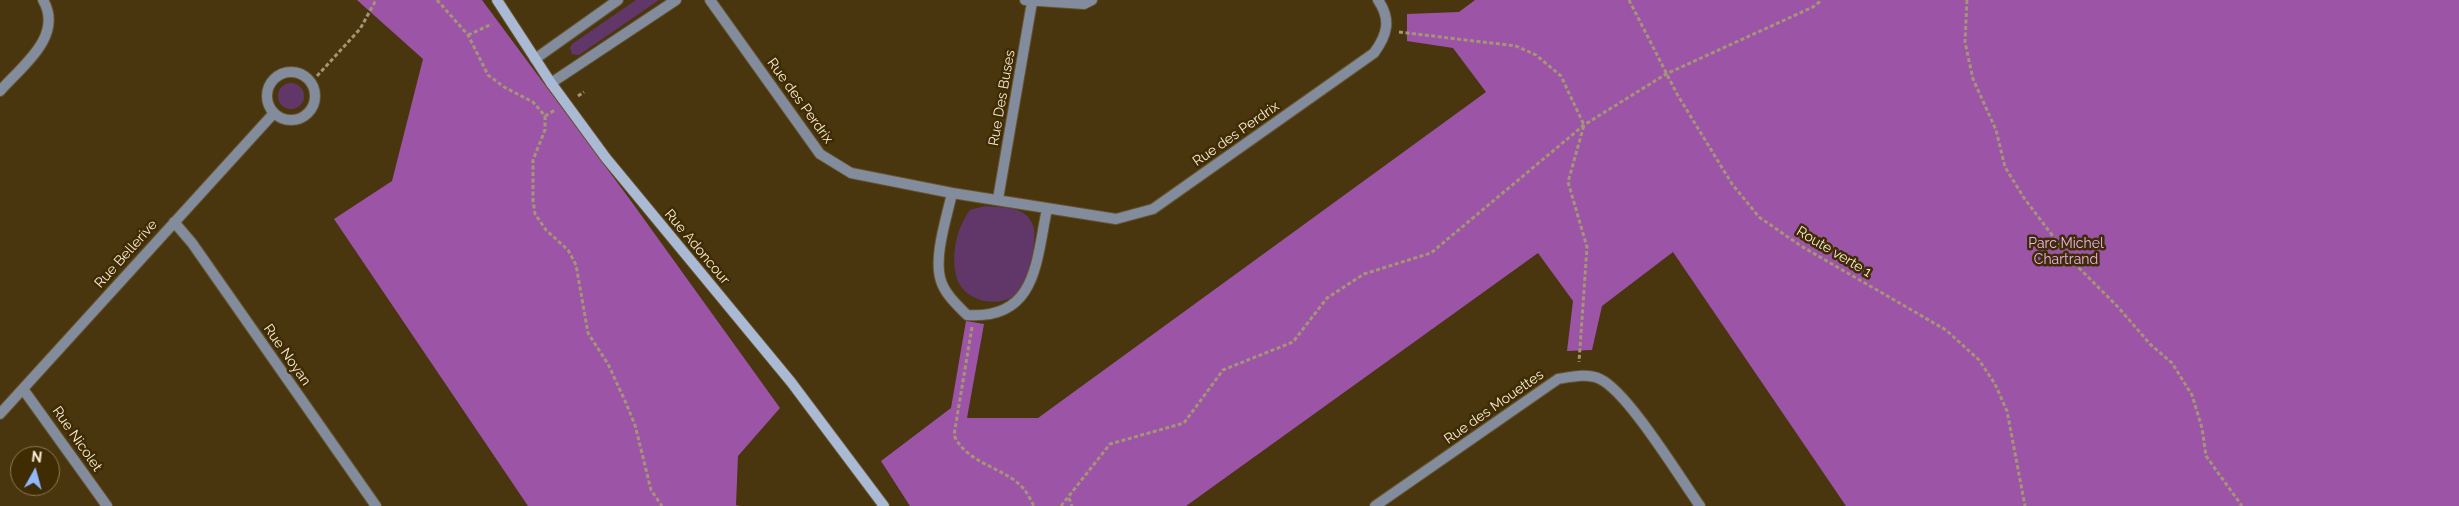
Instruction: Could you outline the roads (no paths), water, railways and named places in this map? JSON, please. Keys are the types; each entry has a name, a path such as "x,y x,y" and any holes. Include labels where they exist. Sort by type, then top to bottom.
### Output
{"street":[{"path":"0,91 46,37 51,19 43,0"},
{"name":"Rue Adoncour","path":"496,0 551,82 633,192 791,382 884,506"},
{"path":"535,59 618,0"},
{"path":"551,82 676,0"},
{"name":"Rue des Perdrix","path":"710,0 820,154 851,172 952,193 1116,219 1153,209 1374,53 1384,39 1386,30 1385,11 1378,0"},
{"name":"Rue Des Buses","path":"998,199 1028,1 1084,4 1092,0"},
{"path":"290,72 305,76 314,88 314,104 304,117 288,120 274,113 269,106 267,91 275,77 290,72"},
{"name":"Rue Bellerive","path":"0,414 274,113"},
{"path":"952,193 939,259 941,281 951,299 967,314 1000,312 1018,302 1032,279 1047,209"},
{"name":"Rue Noyan","path":"174,222 192,243 376,506"},
{"name":"Rue des Mouettes","path":"1375,506 1558,379 1578,375 1600,379 1627,402 1700,506"},
{"name":"Rue Nicolet","path":"23,389 107,506"}],"park label":[{"name":"Parc Michel Chartrand","path":"2066,252"}]}
